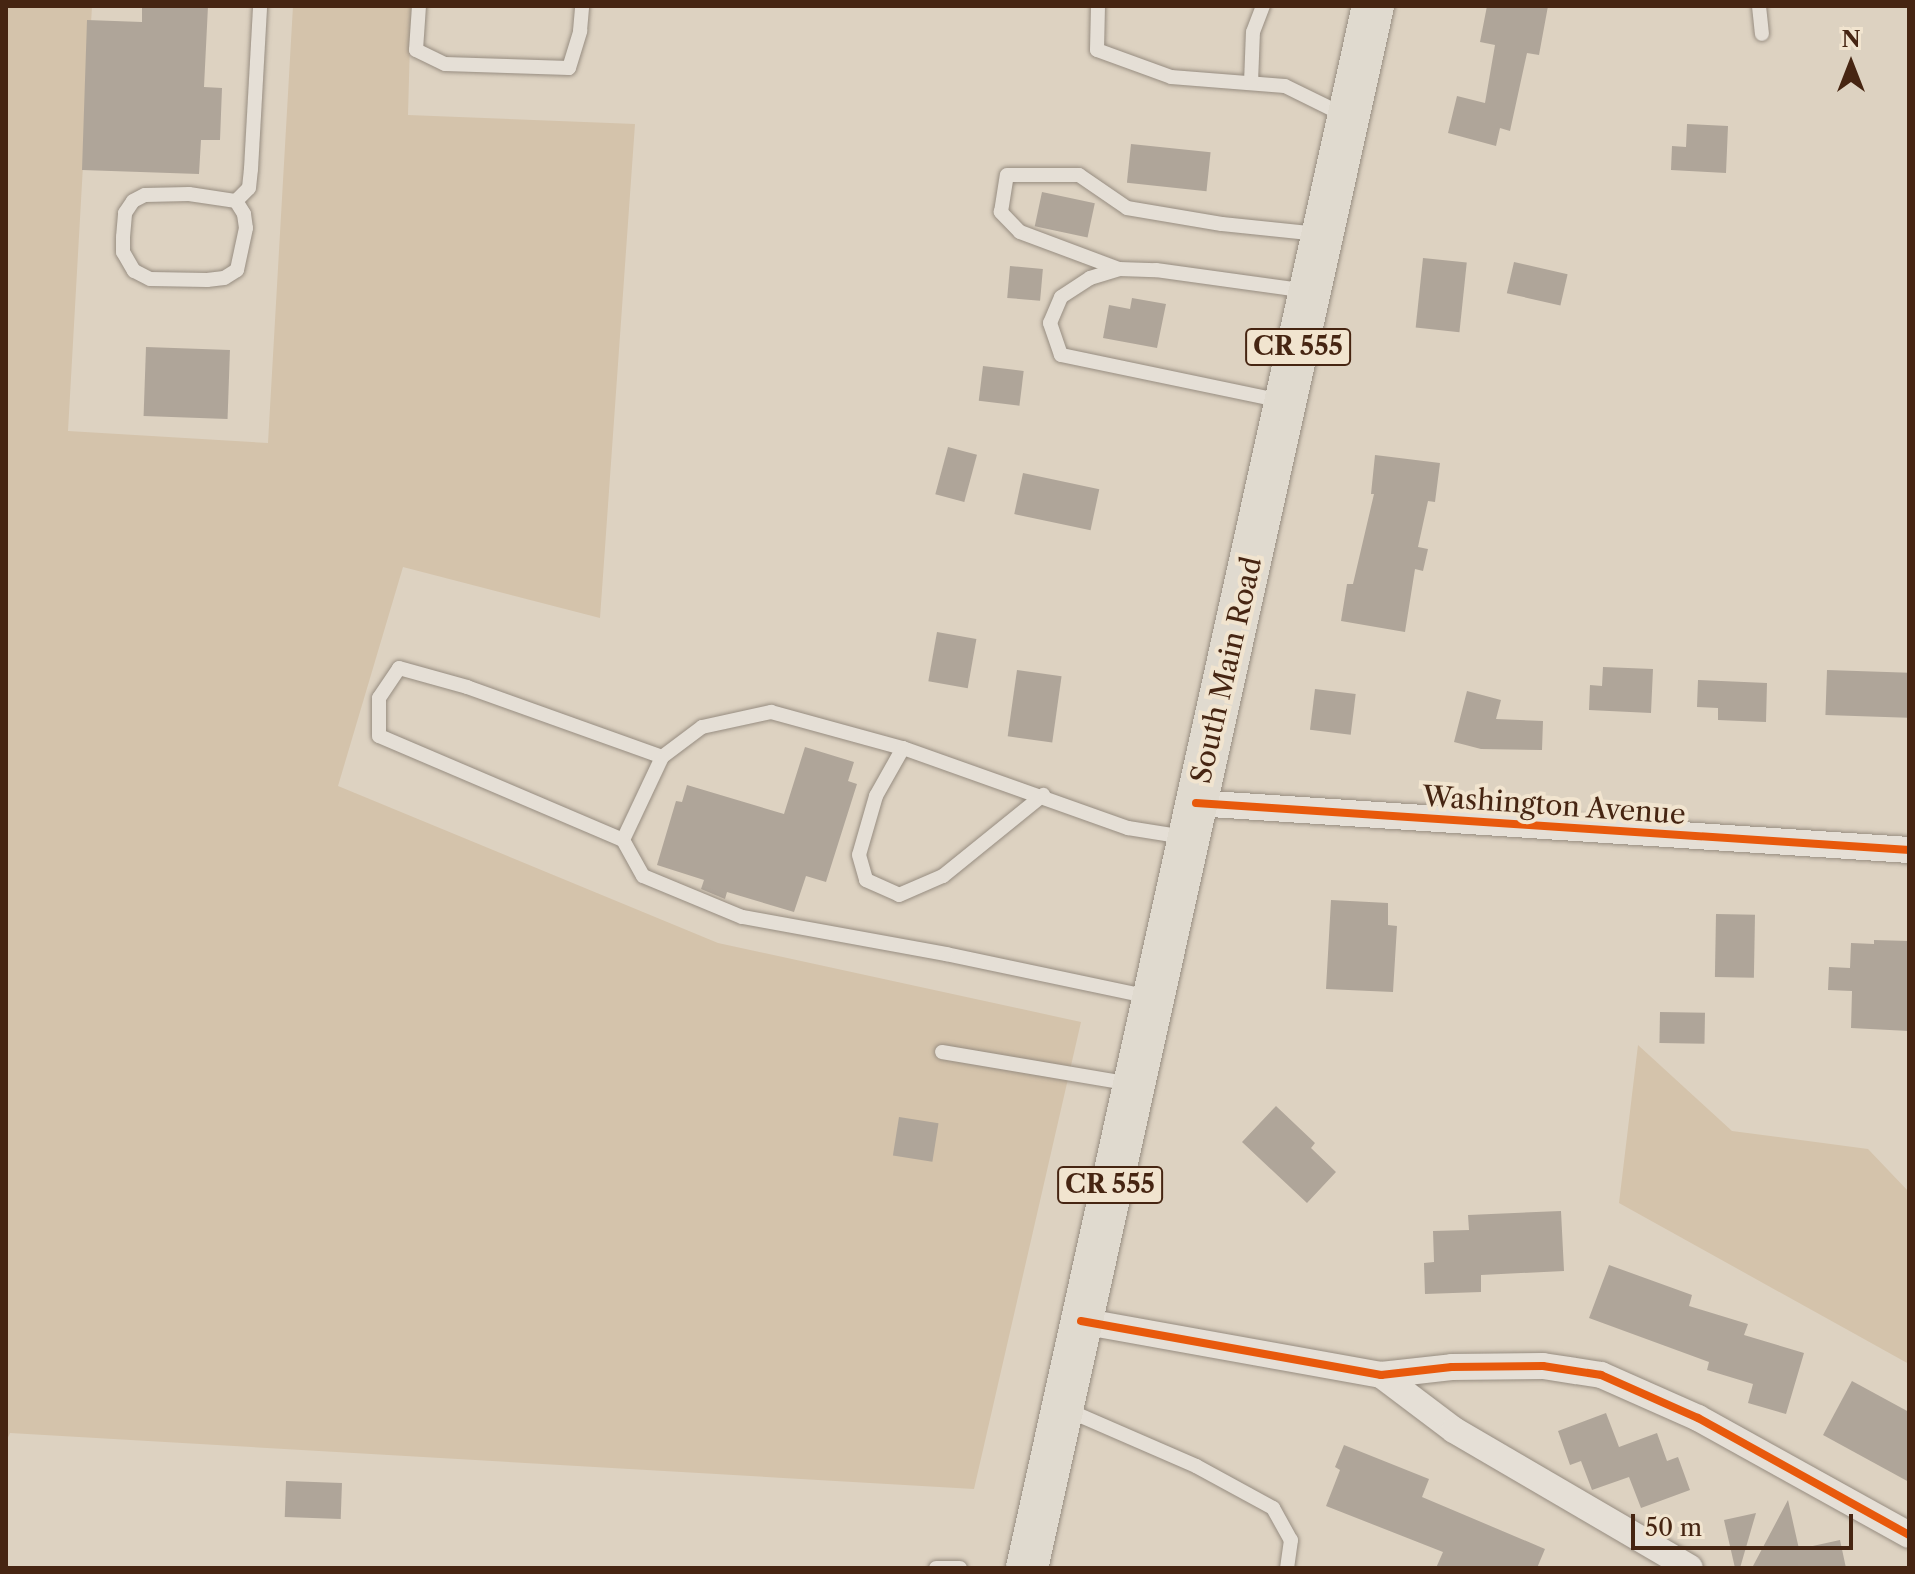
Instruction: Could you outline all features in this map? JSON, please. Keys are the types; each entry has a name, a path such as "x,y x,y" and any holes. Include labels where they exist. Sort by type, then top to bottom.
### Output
{"main road":[{"name":"South Main Road","path":"1027,1568 1151,997 1373,6"}],"street":[{"name":"Washington Avenue","path":"1192,821 1909,850"},
{"path":"1081,1321 1381,1375 1452,1367 1543,1366 1601,1375 1698,1418 1909,1535"},
{"path":"1381,1375 1454,1430 1690,1568"}],"lane":[{"path":"236,201 249,188 260,6"},
{"path":"419,6 416,50 445,64 569,68 580,31 582,6"},
{"path":"1098,6 1097,50 1171,77 1285,86 1348,117"},
{"path":"1251,83 1253,32 1263,6"},
{"path":"1759,6 1762,34"},
{"path":"1119,269 1020,232 1001,212 1007,175 1079,175 1127,208 1222,224 1323,235"},
{"path":"189,194 236,201 244,214 246,228 237,270 224,278 150,279 134,271 127,263 123,237 125,213 133,201 145,195 189,194"},
{"path":"1286,402 1061,355 1050,323 1061,297 1090,278 1119,269 1156,270 1310,291"},
{"path":"662,757 467,687 399,668 379,698 379,736 623,840 643,876 742,917 932,951 1151,997"},
{"path":"623,840 662,757 702,727 771,712 903,748 1043,795 1128,828 1192,821"},
{"path":"903,748 876,796 859,855 866,880 899,895 943,876 1043,795"},
{"path":"942,1052 1133,1084"},
{"path":"1062,1408 1196,1466 1273,1508 1291,1540 1287,1568"},
{"path":"936,1568 960,1568"}],"shaded area":[{"path":"6,6 92,6 68,431 268,443 293,6 411,6 408,115 635,124 600,618 403,567 338,786 718,943 1081,1022 974,1489 10,1433 6,1442"},
{"path":"1638,1045 1732,1131 1868,1149 1909,1192 1909,1364 1619,1203"}],"building":[{"path":"142,6 208,6 204,87 222,88 220,140 201,140 199,174 82,170 87,20 142,22"},
{"path":"1487,6 1548,6 1539,55 1527,53 1510,131 1500,128 1496,146 1448,133 1457,96 1485,103 1495,45 1480,42"},
{"path":"1687,124 1728,126 1726,173 1671,170 1672,146 1686,147"},
{"path":"1131,144 1211,152 1206,191 1127,183"},
{"path":"1042,192 1095,203 1088,237 1035,226"},
{"path":"1423,258 1467,263 1459,332 1416,328"},
{"path":"1514,262 1568,274 1560,306 1507,293"},
{"path":"1010,266 1043,269 1040,301 1007,298"},
{"path":"1132,298 1166,304 1157,348 1103,338 1109,305 1130,309"},
{"path":"146,347 230,350 228,419 144,416"},
{"path":"983,366 1024,371 1019,406 979,401"},
{"path":"948,447 977,455 964,502 935,494"},
{"path":"1375,455 1440,463 1435,502 1428,501 1418,547 1428,549 1423,571 1415,569 1405,632 1341,621 1347,584 1353,584 1374,494 1371,494"},
{"path":"1023,473 1099,489 1091,530 1014,514"},
{"path":"937,632 976,639 968,688 928,681"},
{"path":"1603,667 1653,669 1651,713 1589,710 1590,685 1602,686"},
{"path":"1017,670 1062,676 1052,743 1008,736"},
{"path":"1827,670 1909,673 1907,718 1825,715"},
{"path":"1698,680 1767,683 1766,722 1718,720 1718,708 1697,707"},
{"path":"1315,689 1356,694 1351,735 1310,730"},
{"path":"1467,691 1501,700 1496,719 1543,721 1542,750 1481,749 1454,742"},
{"path":"805,747 854,762 848,781 857,784 826,882 806,876 794,912 727,892 725,899 701,889 704,880 657,865 676,801 682,802 687,785 784,814"},
{"path":"1331,900 1388,903 1388,925 1397,926 1393,992 1326,989"},
{"path":"1716,914 1755,915 1754,978 1715,977"},
{"path":"1874,940 1909,941 1909,1031 1851,1028 1852,991 1828,990 1829,967 1850,968 1851,943 1874,944"},
{"path":"1660,1012 1705,1013 1704,1044 1659,1043"},
{"path":"1276,1106 1315,1143 1311,1148 1336,1172 1307,1203 1242,1142"},
{"path":"899,1117 939,1123 932,1162 893,1156"},
{"path":"1561,1211 1564,1271 1481,1275 1481,1292 1425,1294 1424,1263 1434,1262 1433,1231 1469,1230 1468,1215"},
{"path":"1609,1265 1692,1295 1689,1306 1748,1324 1744,1335 1804,1353 1786,1414 1748,1403 1753,1384 1707,1370 1709,1362 1589,1318"},
{"path":"1852,1381 1909,1412 1909,1482 1823,1435"},
{"path":"1606,1413 1619,1447 1657,1433 1667,1461 1678,1457 1690,1490 1641,1508 1629,1477 1592,1490 1581,1461 1570,1465 1558,1431"},
{"path":"1344,1445 1429,1479 1422,1497 1545,1549 1537,1568 1436,1568 1443,1552 1326,1506 1340,1470 1335,1467"},
{"path":"286,1481 342,1483 341,1519 285,1517"},
{"path":"1788,1500 1799,1549 1840,1540 1846,1568 1753,1566"},
{"path":"1756,1513 1740,1568 1735,1568 1724,1520"}],"cycle path":[{"path":"1196,803 1909,850"},
{"path":"1081,1321 1381,1375 1452,1367 1543,1366 1601,1375 1698,1418 1909,1535"}]}
